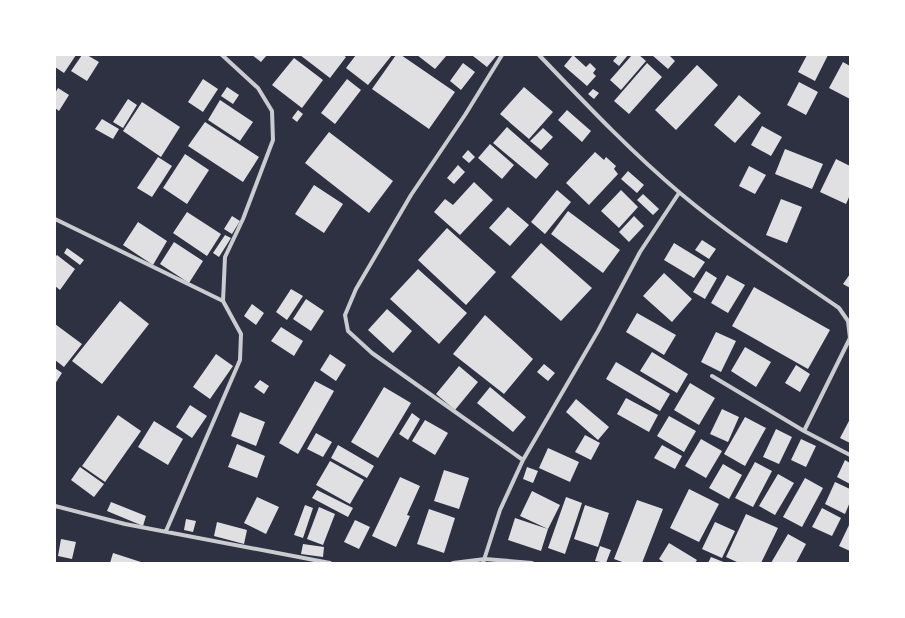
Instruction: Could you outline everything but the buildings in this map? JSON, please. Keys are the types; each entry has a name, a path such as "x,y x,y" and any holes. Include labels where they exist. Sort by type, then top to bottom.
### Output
{"street":[{"path":"166,531 240,360 241,334 223,301 226,257 243,220 273,140 272,112 258,88 222,55"},
{"path":"502,55 465,115 411,195 356,288 345,315 348,331 372,353 523,460"},
{"path":"538,55 612,130 680,193 726,229 839,308 848,321 850,338 804,431"},
{"path":"484,561 500,510 523,460 598,331 640,252 680,193"},
{"path":"55,219 223,301"},
{"path":"712,376 804,431 850,455"},
{"path":"55,506 125,524 330,563"},
{"path":"453,563 484,561 532,563"}]}
